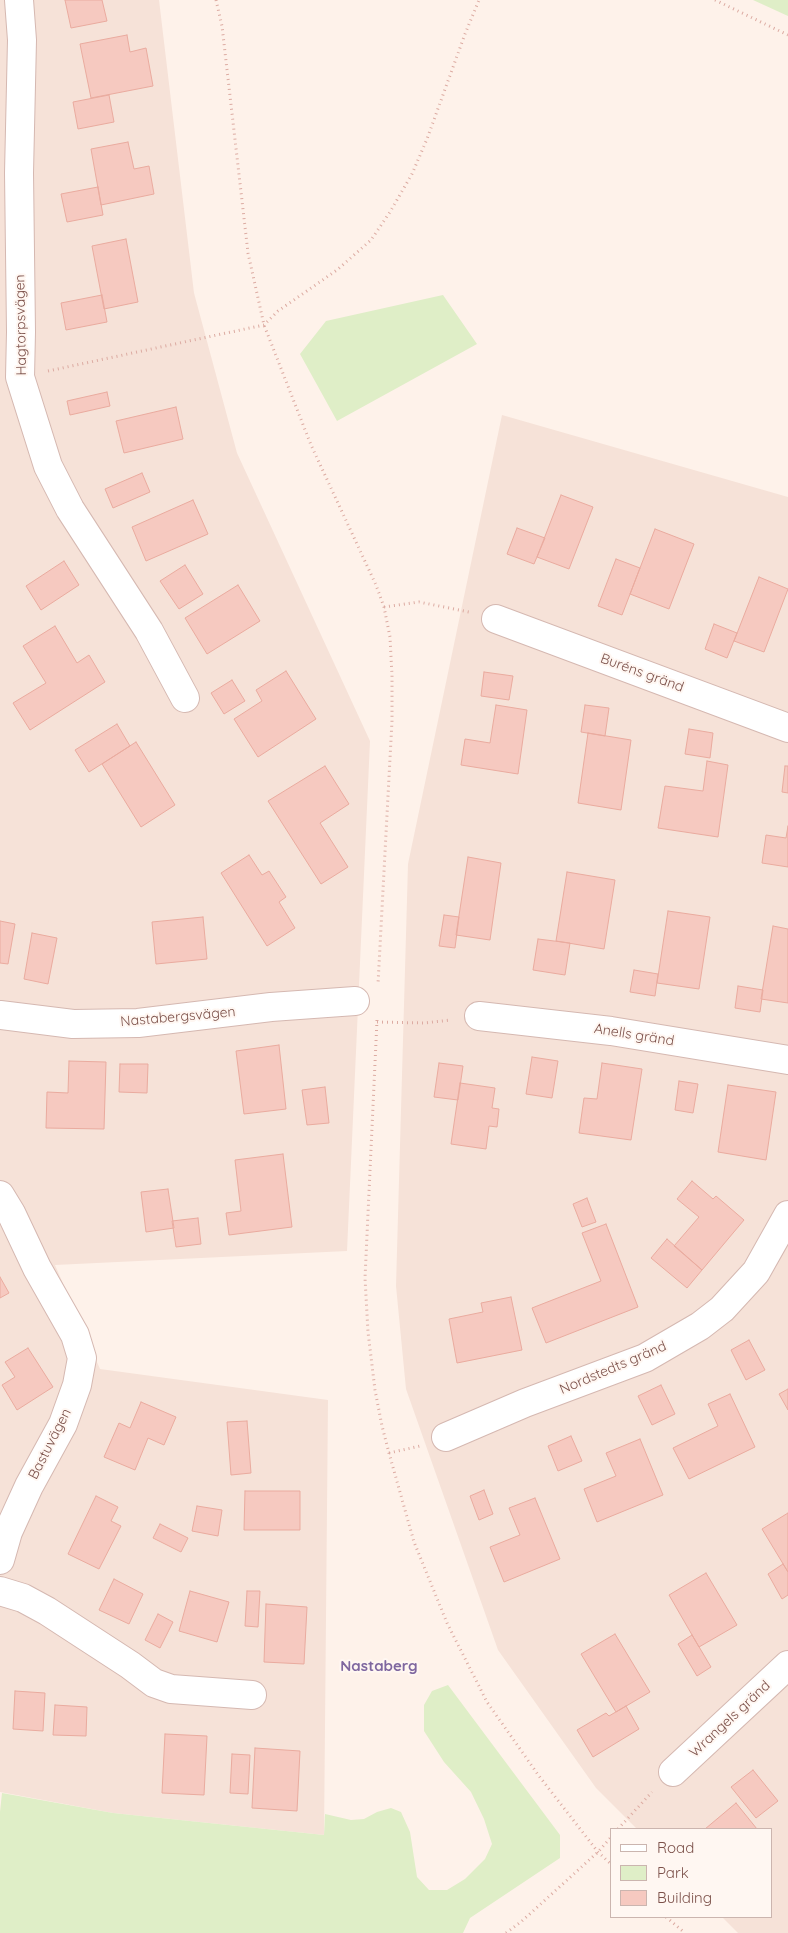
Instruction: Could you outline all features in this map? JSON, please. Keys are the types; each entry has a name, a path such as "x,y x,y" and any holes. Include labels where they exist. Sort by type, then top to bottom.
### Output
{"street":[{"name":"Hagtorpsvägen","path":"19,0 22,40 19,173 21,332 10,381 48,466 70,509 149,631 184,698"},
{"name":"Buréns gränd","path":"496,619 788,728"},
{"name":"Nastabergsvägen","path":"0,1015 73,1024 138,1023 271,1007 370,1001"},
{"name":"Anells gränd","path":"479,1016 611,1031 788,1060"},
{"name":"Bastuvägen","path":"0,1195 11,1213 37,1268 75,1335 82,1358 78,1385 63,1424 29,1486 8,1532 0,1560"},
{"name":"Nordstedts gränd","path":"446,1437 525,1403 645,1358 700,1326 722,1309 756,1272 788,1215"},
{"path":"0,1591 23,1598 47,1611 130,1665 154,1683 171,1689 252,1695"},
{"name":"Wrangels gränd","path":"673,1772 788,1665"}],"path":[{"path":"216,0 222,26 248,253 264,325 311,445 376,585 384,607 390,637 392,721 370,1001 377,1022 365,1278 368,1332 376,1390 387,1444 414,1542 447,1623 487,1702 527,1760 598,1852 610,1863"},
{"path":"10,381 264,325 278,311 337,270 371,240 412,174 427,139 464,34 479,0"},
{"path":"715,0 788,36"},
{"path":"384,607 419,602 496,619"},
{"path":"377,1022 424,1023 479,1016"},
{"path":"619,1828 642,1801 673,1772"},
{"path":"506,1933 522,1921 598,1852 610,1838"},
{"path":"667,1918 685,1933"}],"shaded area":[{"path":"0,0 159,0 194,293 237,453 370,741 347,1251 55,1265 100,1369 328,1400 324,1835 113,1813 0,1792"},
{"path":"502,415 788,497 788,1933 738,1933 723,1918 773,1918 773,1828 636,1828 596,1788 498,1650 406,1389 396,1286 408,864"}],"green space":[{"path":"753,0 788,0 788,16"},
{"path":"443,295 477,344 337,421 300,354 326,321"},
{"path":"448,1685 560,1835 560,1858 470,1918 463,1933 0,1933 0,1812 2,1793 113,1813 324,1835 325,1814 351,1820 364,1819 377,1812 391,1808 401,1812 410,1832 417,1877 429,1890 447,1890 465,1879 485,1859 492,1844 484,1819 471,1792 444,1762 424,1731 424,1705 432,1691"}],"building":[{"path":"65,0 102,0 107,21 71,28"},
{"path":"127,35 130,52 146,48 153,86 91,98 80,44"},
{"path":"109,95 114,122 78,129 73,102"},
{"path":"128,142 134,169 149,166 154,194 101,205 91,149"},
{"path":"98,187 103,215 67,222 61,194"},
{"path":"126,239 138,302 104,309 92,246"},
{"path":"102,295 107,322 66,330 61,303"},
{"path":"107,392 110,406 70,415 67,401"},
{"path":"176,407 183,439 124,453 116,421"},
{"path":"142,473 150,492 113,508 105,489"},
{"path":"561,495 593,507 569,569 537,557"},
{"path":"193,500 208,534 146,561 132,527"},
{"path":"517,528 545,538 534,564 507,554"},
{"path":"655,529 694,544 669,609 630,594"},
{"path":"616,559 640,568 622,615 598,606"},
{"path":"64,561 79,585 41,610 26,586"},
{"path":"185,565 203,594 179,609 160,581"},
{"path":"759,577 788,589 764,652 734,641"},
{"path":"238,585 260,621 207,654 185,618"},
{"path":"714,624 737,633 727,658 705,649"},
{"path":"55,626 77,663 89,655 105,682 30,730 13,703 46,683 23,646"},
{"path":"286,671 316,719 258,757 234,719 262,701 256,690"},
{"path":"484,672 513,676 509,700 481,696"},
{"path":"232,680 245,701 224,714 211,693"},
{"path":"496,705 527,710 518,774 461,765 465,739 490,743"},
{"path":"585,705 609,708 605,736 581,732"},
{"path":"117,724 130,746 89,772 75,750"},
{"path":"689,729 713,733 710,758 685,754"},
{"path":"588,733 631,740 621,810 578,803"},
{"path":"136,742 175,805 141,827 102,764"},
{"path":"707,761 728,765 718,837 658,828 665,786 703,791"},
{"path":"325,766 349,804 320,823 348,867 321,884 268,801"},
{"path":"785,766 788,766 788,793 782,792"},
{"path":"788,826 788,867 762,863 766,835 786,838"},
{"path":"249,855 262,875 269,871 286,897 279,902 295,928 267,946 221,873"},
{"path":"468,857 501,863 490,940 456,935"},
{"path":"567,872 615,880 604,949 556,941"},
{"path":"668,911 710,917 699,989 657,983"},
{"path":"444,915 459,917 455,948 439,946"},
{"path":"203,917 207,959 156,964 152,922"},
{"path":"0,921 15,924 8,964 0,963"},
{"path":"773,926 788,929 788,1003 761,999"},
{"path":"32,933 57,938 48,984 24,979"},
{"path":"538,939 570,943 565,975 533,970"},
{"path":"634,970 658,974 655,996 630,992"},
{"path":"738,986 763,990 760,1012 735,1008"},
{"path":"279,1045 286,1109 244,1114 236,1051"},
{"path":"532,1057 558,1061 552,1098 526,1094"},
{"path":"69,1061 106,1062 104,1129 46,1128 47,1092 68,1093"},
{"path":"439,1063 463,1066 458,1100 434,1097"},
{"path":"602,1063 642,1069 631,1140 579,1133 584,1098 597,1099"},
{"path":"120,1064 148,1064 147,1093 119,1092"},
{"path":"679,1081 698,1084 693,1113 675,1110"},
{"path":"460,1083 495,1088 492,1108 499,1109 497,1127 489,1126 486,1149 451,1144"},
{"path":"728,1085 776,1092 766,1160 718,1152"},
{"path":"325,1087 329,1123 307,1125 302,1090"},
{"path":"283,1154 292,1227 229,1235 226,1213 241,1211 235,1160"},
{"path":"692,1181 713,1199 716,1196 744,1220 702,1270 674,1246 699,1217 677,1199"},
{"path":"168,1189 174,1228 146,1232 141,1192"},
{"path":"587,1198 596,1222 582,1227 573,1204"},
{"path":"198,1218 201,1244 176,1247 172,1221"},
{"path":"606,1224 638,1307 546,1343 532,1308 601,1281 582,1233"},
{"path":"667,1239 702,1270 687,1288 651,1258"},
{"path":"0,1277 9,1293 0,1298"},
{"path":"511,1297 522,1350 457,1363 449,1319 483,1312 481,1303"},
{"path":"749,1340 765,1370 746,1380 731,1350"},
{"path":"28,1348 53,1387 17,1410 2,1385 15,1377 5,1362"},
{"path":"661,1385 675,1414 652,1425 638,1396"},
{"path":"788,1389 788,1410 779,1394"},
{"path":"730,1394 755,1447 689,1479 673,1448 718,1426 708,1404"},
{"path":"141,1402 176,1417 164,1445 148,1438 135,1470 104,1457 119,1423 130,1428"},
{"path":"247,1421 251,1473 231,1475 227,1422"},
{"path":"571,1436 582,1461 558,1471 548,1446"},
{"path":"640,1439 663,1495 597,1522 584,1489 616,1476 606,1453"},
{"path":"484,1490 493,1514 479,1520 470,1496"},
{"path":"245,1491 300,1491 300,1530 244,1530"},
{"path":"96,1496 118,1507 111,1521 121,1526 99,1569 68,1554"},
{"path":"535,1498 560,1559 504,1582 490,1547 520,1535 509,1508"},
{"path":"197,1506 222,1510 218,1536 192,1531"},
{"path":"788,1513 788,1572 762,1529"},
{"path":"160,1524 188,1538 181,1552 153,1538"},
{"path":"783,1564 788,1572 788,1595 782,1599 768,1574"},
{"path":"706,1573 737,1625 699,1647 669,1595"},
{"path":"114,1579 143,1594 129,1624 99,1610"},
{"path":"190,1591 229,1602 217,1642 179,1631"},
{"path":"247,1591 260,1591 258,1627 245,1626"},
{"path":"266,1604 307,1607 304,1664 264,1662"},
{"path":"158,1614 173,1622 160,1648 145,1640"},
{"path":"615,1634 650,1692 616,1712 581,1654"},
{"path":"692,1635 711,1667 697,1676 678,1644"},
{"path":"15,1691 45,1693 43,1731 13,1729"},
{"path":"55,1705 87,1707 86,1736 53,1735"},
{"path":"626,1706 639,1729 593,1757 577,1730 606,1713 609,1716"},
{"path":"165,1734 207,1736 204,1795 162,1793"},
{"path":"255,1748 300,1751 297,1811 252,1808"},
{"path":"232,1754 250,1755 248,1794 230,1793"},
{"path":"753,1770 778,1801 756,1818 731,1787"},
{"path":"736,1803 756,1828 706,1828"}],"district":[{"name":"Nastaberg","path":"379,1666"}]}
